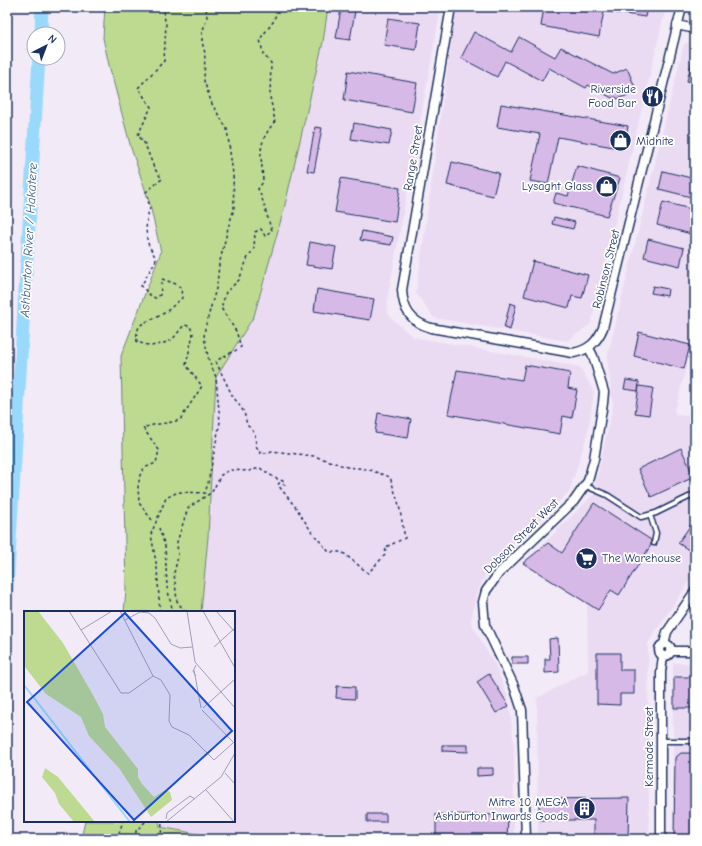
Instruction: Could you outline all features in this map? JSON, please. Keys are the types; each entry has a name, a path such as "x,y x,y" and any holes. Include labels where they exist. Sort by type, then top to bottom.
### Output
{"street":[{"name":"Range Street","path":"451,7 402,290 407,313 418,323 431,328 566,352 579,352 589,348"},
{"name":"Robinson Street","path":"589,348 600,335 605,322 682,7"},
{"path":"677,25 695,29"},
{"name":"Dobson Street West","path":"526,839 522,710 514,686 485,625 483,602 486,591 499,573 574,501 586,486 591,470 603,403 602,383 589,348"},
{"path":"670,651 668,655 663,656 660,654 660,646 664,644 667,632 695,591"},
{"path":"664,644 669,646 670,651"},
{"path":"670,651 695,651"},
{"name":"Kermode Street","path":"661,839 663,656"}],"lane":[{"path":"586,486 607,495 641,517 650,515 695,494"},
{"path":"650,515 656,533 654,543"},
{"path":"661,741 695,741"}],"path":[{"path":"152,520 139,503 138,487 140,475 144,468 156,463 159,450 143,428 156,423 166,424 180,420 202,386 186,365 193,334 190,326 184,324 172,340 151,346 137,342 136,333 143,322 159,316 182,298 181,288 162,279 160,295 156,298 152,297 141,286 156,260 148,243 147,215 150,208 146,192 162,179 154,168 145,144 138,135 151,107 138,88 164,61 166,24 164,16 165,7"},
{"path":"160,611 157,568 151,534 166,498 178,492 205,492 220,422 216,377 209,361 204,338 204,328 217,285 219,265 234,209 233,174 227,129 212,104 204,81 205,54 202,42 202,33 207,18 206,7"},
{"path":"184,611 177,602 175,589 175,564 178,557 177,542 188,508 212,492 221,475 231,470 239,472 260,468 275,478 283,481 285,485 279,483 278,485 281,491 297,509 311,531 329,552 342,552 368,573 385,555 386,547 405,538 399,505 390,477 367,469 347,467 314,456 272,451 261,454 256,446 255,433 247,425 244,412 232,395 216,362 222,356 231,354 242,347 236,331 221,308 226,292 239,280 248,257 254,249 255,232 261,229 265,236 272,230 265,215 265,203 258,189 263,182 260,155 265,134 275,121 270,97 271,63 263,54 260,39 273,22 279,7"},
{"path":"159,528 165,546 167,587 173,611"},
{"path":"117,839 123,822"},
{"path":"135,839 136,831 145,822"},
{"path":"161,839 162,822"}],"shaded area":[{"path":"328,7 441,7 388,296 387,311 392,319 414,337 580,367 594,392 587,436 569,492 491,564 476,594 473,610 471,623 496,667 509,700 514,744 514,839 225,839 160,827 159,822 235,822 235,611 201,611 208,537 216,377 254,316 284,209 323,42"},
{"path":"456,7 666,7 591,324 567,341 434,318 416,293"},
{"path":"693,40 695,41 695,331 677,404 674,410 676,414 684,416 695,412 695,573 648,643 649,839 538,839 537,698 588,671 587,604 523,564 593,495 613,406 607,358 684,44"},
{"path":"673,663 695,663 695,839 673,839"}],"green space":[{"path":"105,7 328,7 323,42 284,209 254,316 216,377 208,537 201,611 124,611 126,590 121,356 161,252 149,201 131,148 103,38"},
{"path":"85,822 159,822 160,827 225,839 81,839"}],"building":[{"path":"544,7 647,7 645,17 604,11 599,37 541,26"},
{"path":"341,9 355,11 350,40 336,38"},
{"path":"388,18 420,23 416,50 384,45"},
{"path":"474,32 511,52 519,37 555,57 561,47 613,74 627,68 637,92 617,99 616,97 612,98 588,85 586,88 549,68 542,81 505,61 497,77 461,58"},
{"path":"693,56 695,56 695,83 687,81"},
{"path":"348,71 417,83 412,112 344,100"},
{"path":"501,104 628,126 624,149 558,137 548,184 530,181 540,134 497,127"},
{"path":"354,123 392,130 389,145 351,139"},
{"path":"315,127 322,128 314,172 307,171"},
{"path":"452,162 499,173 493,196 447,185"},
{"path":"577,166 620,178 607,216 553,203 556,193 568,196"},
{"path":"663,171 695,179 695,198 659,189"},
{"path":"341,178 400,188 395,222 335,212"},
{"path":"663,202 695,210 695,235 657,225"},
{"path":"554,217 575,222 573,229 552,224"},
{"path":"362,231 393,237 391,245 360,240"},
{"path":"648,239 684,248 680,266 644,257"},
{"path":"310,242 336,247 332,269 306,265"},
{"path":"533,261 588,275 582,298 572,296 569,308 524,296"},
{"path":"653,286 668,289 667,296 651,293"},
{"path":"317,289 374,299 370,320 314,311"},
{"path":"510,303 516,305 510,330 504,328"},
{"path":"639,332 690,345 684,369 634,356"},
{"path":"525,365 570,373 568,388 577,390 572,418 563,416 560,434 448,414 457,370 522,380"},
{"path":"626,380 639,382 638,391 624,389"},
{"path":"639,386 653,388 649,415 635,413"},
{"path":"378,413 411,419 408,438 375,433"},
{"path":"681,448 694,477 651,497 638,469"},
{"name":"The Warehouse","path":"594,503 651,540 651,545 619,595 611,590 598,610 523,563 548,543 562,553"},
{"path":"695,519 695,554 678,543"},
{"path":"558,638 559,672 545,673 545,659 550,659 549,639"},
{"path":"597,653 620,653 620,670 634,670 634,694 620,694 620,705 597,704"},
{"path":"512,657 528,657 528,664 512,664"},
{"path":"489,674 509,706 496,713 477,682"},
{"path":"674,677 695,677 695,708 674,708"},
{"path":"337,686 355,687 355,699 336,698"},
{"path":"442,745 468,745 468,752 442,751"},
{"path":"681,753 695,753 695,839 674,839 675,758"},
{"path":"477,768 493,768 493,775 477,776"},
{"name":"Mitre 10 MEGA Ashburton Inwards Goods","path":"629,798 628,839 594,839 594,820 539,820 539,799"},
{"path":"367,814 386,814 386,822 367,822"},
{"path":"436,814 508,815 507,839 436,839"}],"waterway":[{"name":"Ashburton River / Hakatere","path":"41,26 42,7"},
{"name":"Ashburton River / Hakatere","path":"7,590 39,66"}],"place":[{"name":"Riverside Food Bar","path":"652,96"},
{"name":"Midnite","path":"620,141"},
{"name":"Lysaght Glass","path":"607,186"},
{"name":"The Warehouse","path":"586,558"},
{"name":"Mitre 10 MEGA Ashburton Inwards Goods","path":"584,809"}]}
